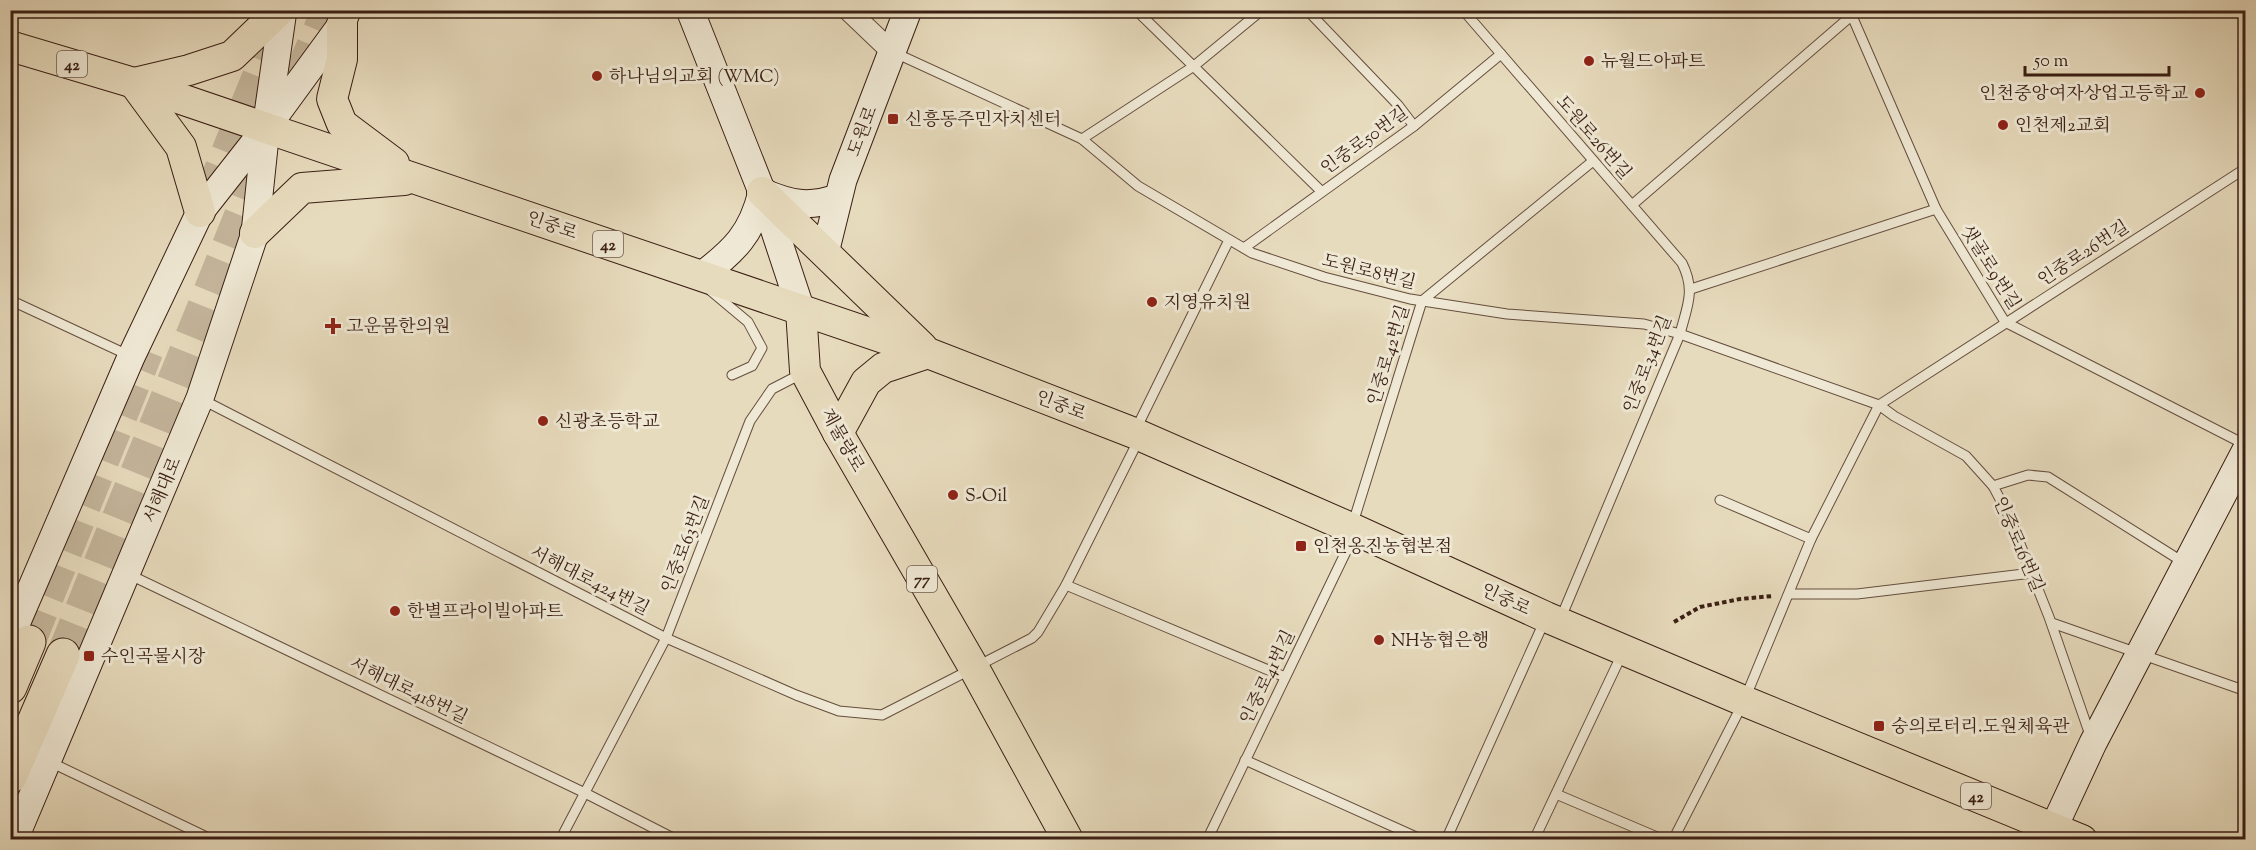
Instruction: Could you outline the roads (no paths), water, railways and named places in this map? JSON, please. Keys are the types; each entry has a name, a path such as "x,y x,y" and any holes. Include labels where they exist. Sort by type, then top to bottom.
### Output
{"highway":[{"path":"10,687 20,640"},
{"path":"10,777 63,655"}],"main road":[{"path":"200,212 181,147 134,83 232,56 281,10"},
{"name":"서해대로","path":"14,840 201,399 255,233 281,10"},
{"name":"제물량로","path":"690,10 762,192 801,310 805,371 838,433 974,668 1068,840"},
{"name":"도원로","path":"825,254 837,198 908,10"},
{"path":"344,17 342,59 332,99 342,124 416,179"},
{"name":"서해대로","path":"20,640 131,357 200,212 266,128 344,17"},
{"name":"인중로","path":"10,46 134,83 928,353 1137,434 1553,619 2050,834 2082,840"},
{"path":"255,233 302,188 416,179"},
{"path":"762,192 786,202 809,205 837,198"},
{"path":"762,192 928,353 883,368 866,382 838,433"},
{"path":"693,273 737,246 757,213 762,192"},
{"path":"2050,834 2093,743 2246,450"}],"street":[{"path":"848,10 892,52"}],"lane":[{"path":"1136,10 1321,191"},
{"path":"1082,139 1194,66 1262,10"},
{"path":"1307,10 1398,105 1414,126"},
{"name":"도원로26번길","path":"1463,10 1682,263 1689,278 1690,289"},
{"path":"1632,206 1855,13"},
{"name":"샛골로9번길","path":"1855,13 1936,209 2005,322 2246,445"},
{"name":"도원로8번길","path":"892,52 1082,139 1138,186 1244,248 1324,277 1422,301 1508,314 1644,324 1680,334 1879,405"},
{"name":"인중로50번길","path":"1244,248 1414,126 1501,54"},
{"name":"인중로42번길","path":"1354,529 1422,301 1593,161"},
{"name":"인중로26번길","path":"1673,840 1744,701 1811,539 1879,405 2246,168"},
{"path":"1690,289 1936,209"},
{"path":"1137,434 1229,240"},
{"path":"693,273 748,322 762,348 752,366 732,375"},
{"name":"인중로34번길","path":"1446,840 1553,619 1680,334 1690,289"},
{"path":"10,300 131,357"},
{"name":"인중로63번길","path":"560,840 666,638 750,421 772,389 805,371"},
{"name":"서해대로424번길","path":"201,399 666,638 838,711 882,715 1032,638 1038,632 1066,585 1137,434"},
{"path":"1879,405 1894,416 1966,456 1993,486"},
{"name":"인중로16번길","path":"2093,743 2052,623 2009,516 1993,486 2028,475 2048,477 2186,564"},
{"path":"1720,500 1811,539"},
{"name":"인중로41번길","path":"1207,840 1354,529"},
{"name":"서해대로418번길","path":"126,573 585,793 677,840"},
{"path":"1789,594 1857,594 2032,573"},
{"path":"1066,585 1285,677"},
{"path":"2052,623 2246,691"},
{"path":"1534,840 1624,649"},
{"path":"1245,760 1423,840"},
{"path":"47,761 213,840"},
{"path":"1556,794 1664,840"}],"tunnel":[{"path":"300,76 328,10"},
{"path":"209,198 278,29"},
{"path":"63,655 261,165"},
{"path":"29,642 147,351"}],"place":[{"name":"뉴월드아파트","path":"1589,61"},
{"name":"하나님의교회 (WMC)","path":"597,76"},
{"name":"인천중앙여자상업고등학교","path":"2200,93"},
{"name":"신흥동주민자치센터","path":"893,119"},
{"name":"인천제2교회","path":"2003,125"},
{"name":"지영유치원","path":"1152,302"},
{"name":"고운몸한의원","path":"333,326"},
{"name":"신광초등학교","path":"543,421"},
{"name":"S-Oil","path":"953,495"},
{"name":"인천옹진농협본점","path":"1301,546"},
{"name":"한별프라이빌아파트","path":"395,611"},
{"name":"NH농협은행","path":"1379,640"},
{"name":"수인곡물시장","path":"89,656"},
{"name":"숭의로터리.도원체육관","path":"1879,726"}]}
